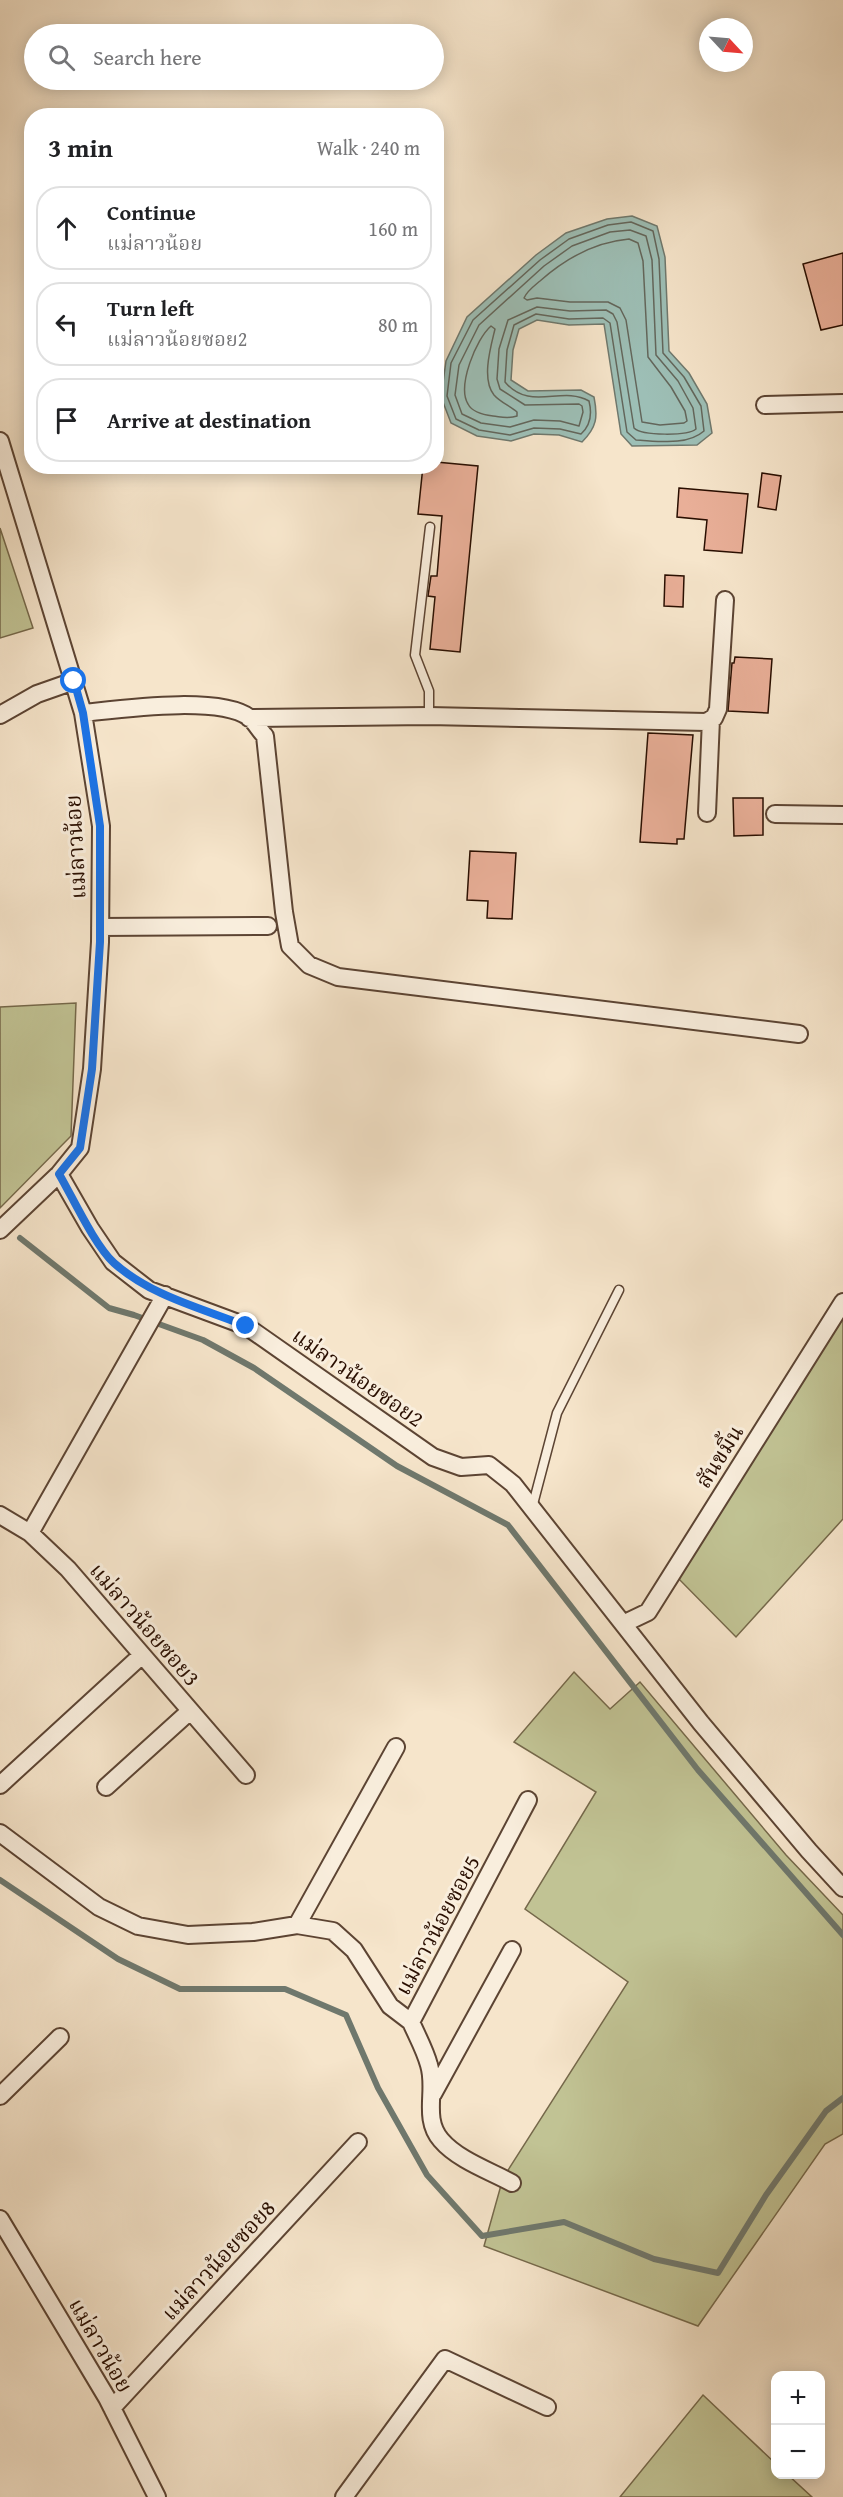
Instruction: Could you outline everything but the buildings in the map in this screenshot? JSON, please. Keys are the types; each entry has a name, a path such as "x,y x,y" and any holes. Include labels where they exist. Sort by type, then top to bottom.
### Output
{"street":[{"path":"765,405 843,404"},
{"name":"แม่ลาวน้อย","path":"0,441 83,713 100,826 100,927 92,1069 80,1148 59,1174 0,1230"},
{"path":"83,713 179,704 226,710 249,717 429,716 705,722 711,719 718,709 725,600"},
{"path":"0,716 37,694 74,681"},
{"path":"249,717 265,736 284,912 290,946 309,965 338,977 799,1034"},
{"path":"707,813 711,719"},
{"path":"775,814 843,815"},
{"path":"100,927 268,926"},
{"name":"แม่ลาวน้อยซอย2","path":"59,1174 90,1228 113,1262 149,1290 246,1326 434,1457 461,1467 489,1465 513,1484 616,1615 625,1623 701,1723 808,1851 843,1888"},
{"path":"30,1533 165,1295"},
{"name":"สันขมิ้น","path":"625,1623 648,1612 843,1302"},
{"name":"แม่ลาวน้อยซอย3","path":"0,1515 30,1533 68,1569 246,1775"},
{"path":"0,1785 142,1655"},
{"path":"106,1787 190,1711"},
{"path":"297,1925 396,1747"},
{"name":"แม่ลาวน้อยซอย5","path":"0,1833 99,1907 138,1926 188,1935 253,1932 297,1925 333,1931 354,1950 390,2006 411,2022 528,1800"},
{"path":"430,2100 513,1950"},
{"path":"411,2022 429,2064 432,2079 430,2100 432,2126 441,2141 461,2156 512,2183"},
{"path":"0,2096 60,2037"},
{"name":"แม่ลาวน้อยซอย8","path":"112,2408 358,2142"},
{"name":"แม่ลาวน้อย","path":"0,2218 112,2408 157,2497"},
{"path":"344,2497 445,2359 547,2407"}],"lane":[{"path":"429,716 429,691 415,655 430,527"},
{"path":"532,1508 557,1413 619,1290"}],"green space":[{"path":"0,528 33,628 0,638"},
{"path":"76,1003 71,1136 0,1208 0,1007"},
{"path":"843,1302 843,1519 736,1637 673,1573"},
{"path":"574,1672 610,1709 640,1682 786,1855 843,1915 843,2134 825,2144 698,2326 484,2246 503,2178 628,1982 525,1909 596,1792 514,1742"},
{"path":"703,2395 771,2459 771,2479 792,2479 812,2497 620,2497"}],"water":[{"path":"632,216 657,226 665,257 669,351 689,373 707,404 712,433 697,445 632,446 621,434 604,324 569,325 537,320 519,329 513,350 511,380 528,391 581,390 594,397 595,421 587,437 582,442 559,435 534,434 511,441 477,436 451,423 444,405 446,361 467,317 536,255 566,233 607,219"}],"waterway":[{"path":"20,1238 109,1308 203,1340 254,1368 397,1466 508,1525 698,1770 843,1935"},
{"path":"0,1880 118,1959 180,1989 285,1989 346,2015 378,2088 427,2175 482,2236 564,2222 654,2259 718,2273 766,2195 826,2111 843,2098"}],"route":[{"path":"74,681 83,713 100,826 100,942 92,1069 80,1148 59,1174 90,1228 113,1262 149,1290 246,1326"}]}
